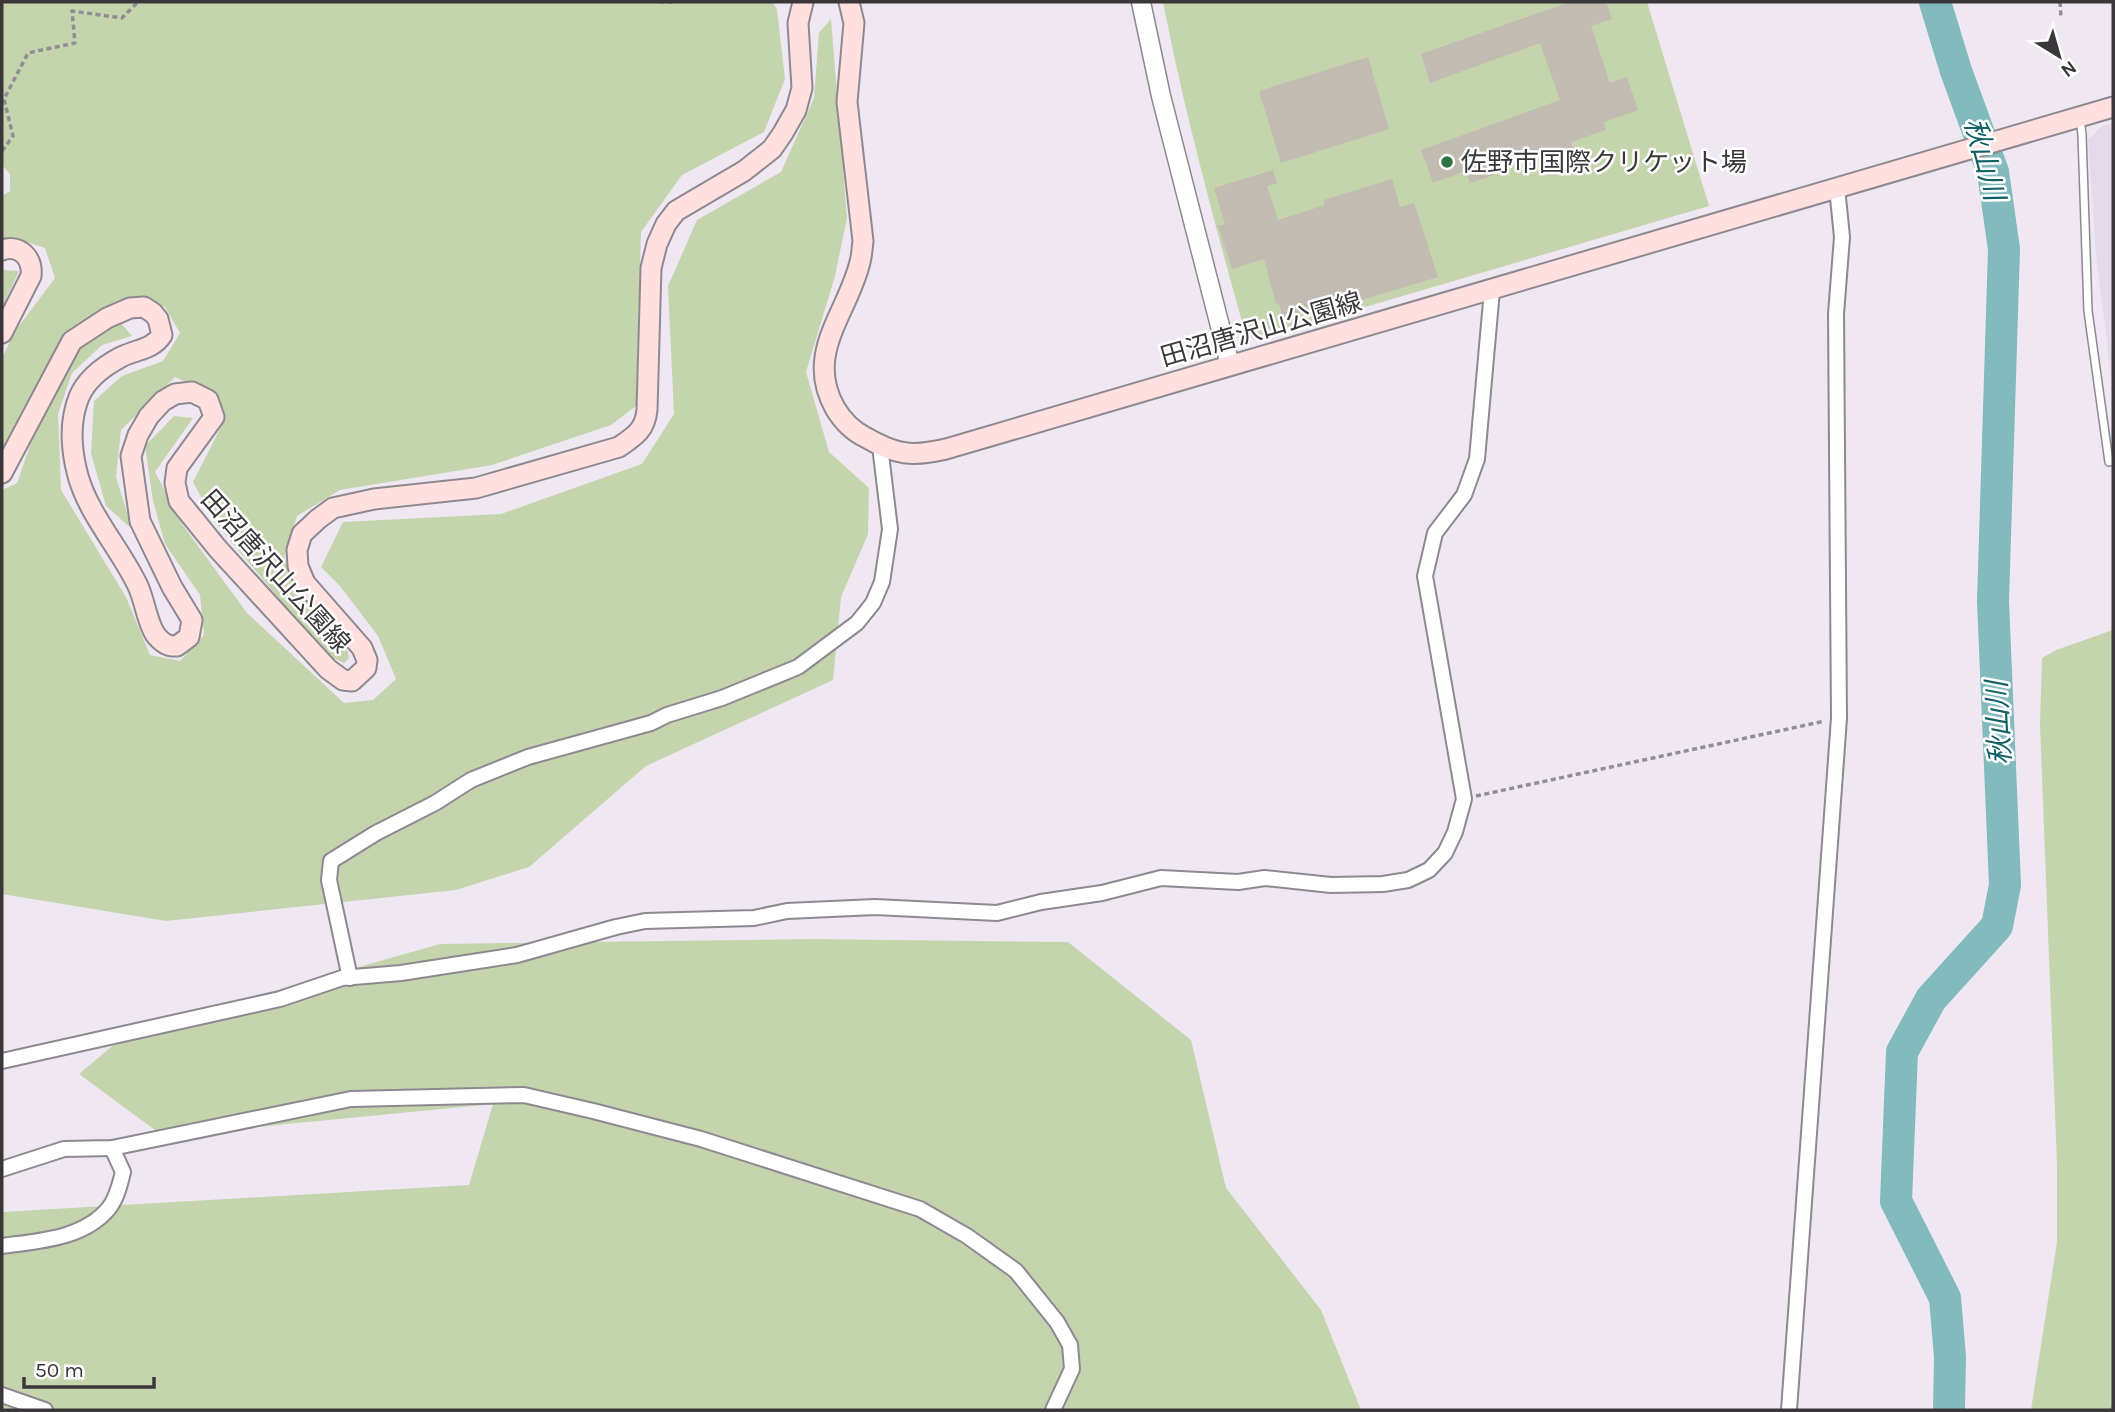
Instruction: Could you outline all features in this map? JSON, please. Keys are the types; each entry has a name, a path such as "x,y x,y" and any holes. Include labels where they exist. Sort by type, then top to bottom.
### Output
{"main road":[{"name":"田沼唐沢山公園線","path":"2,473 72,341 107,318 130,308 144,307 158,319 162,335 155,345 121,357 88,380 72,418 72,443 78,477 96,515 138,586 154,632 165,645 177,646 188,637 192,620 140,522 131,456 138,435 149,416 163,401 175,394 192,392 208,400 214,417 177,468 175,483 179,501 218,549 328,669 343,680 352,681 366,668 367,660 362,648 304,583 298,566 297,550 302,534 333,508 374,499 476,488 619,447 638,434 646,424 652,268 657,244 666,224 676,211 744,172 772,149 783,133 796,110 802,88 799,23 803,2"},
{"name":"田沼唐沢山公園線","path":"849,2 854,23 847,102 863,241 860,262 825,353 823,372 828,395 839,415 858,433 898,453 919,455 2113,107"},
{"path":"2,250 11,247 20,250 32,268 31,276 2,333"}],"street":[{"path":"1141,2 1161,96 1230,365"},
{"path":"1789,1410 1839,718 1836,314 1842,237 1837,188"},
{"path":"2,1061 280,999 350,978 401,973 517,954 645,921 754,918 787,911 875,907 997,913 1041,902 1102,893 1161,878 1238,882 1265,878 1331,885 1383,884 1408,880 1429,870 1445,853 1455,832 1464,799 1425,576 1435,533 1464,495 1477,459 1492,290"},
{"path":"350,978 329,880 331,861 471,780 528,757 651,723 798,667 857,623 873,603 882,582 890,529 880,446"},
{"path":"2,1169 64,1149 112,1148 351,1099 524,1095 701,1139 920,1209 967,1236 1016,1271 1057,1322 1070,1345 1072,1369 1053,1410"},
{"path":"2,1246 59,1239 108,1210 115,1198 123,1172 112,1148"},
{"path":"2,1395 46,1410"}],"lane":[{"path":"2075,118 2082,135 2088,311 2109,462 2113,461"}],"path":[{"path":"2,151 13,136 4,99 29,53 75,43 72,11 122,18 138,2"},
{"path":"659,2 672,2"},
{"path":"2060,2 2061,18"},
{"path":"1464,799 1839,718"}],"shaded area":[{"path":"2113,123 2113,391 2096,256 2088,140 2102,126"}],"green space":[{"path":"2,2 773,2 777,10 785,79 764,132 682,175 641,232 636,406 611,425 492,465 340,490 297,516 284,558 306,597 346,645 349,658 344,663 326,655 214,521 193,482 225,419 212,393 175,377 121,430 116,477 132,529 106,506 91,453 94,401 122,376 163,361 180,333 165,307 138,298 98,310 66,336 2,449 2,359 13,334 55,278 45,248 15,238 2,242 2,196 10,191 10,174 2,165"},
{"name":"佐野市国際クリケット場","path":"1163,2 1647,2 1709,206 1256,339 1246,336 1191,128"},
{"path":"831,19 847,218 835,276 806,372 829,452 869,488 868,534 841,597 833,680 646,766 529,867 456,890 166,921 2,894 2,490 17,483 40,417 83,341 120,322 132,336 102,345 72,373 58,414 61,490 126,597 150,655 180,661 204,635 200,595 165,544 153,501 145,446 174,416 193,418 155,472 182,524 247,613 344,703 373,700 396,679 378,636 340,586 321,567 343,522 501,514 642,464 674,414 668,286 697,220 781,172 814,98 819,33"},
{"path":"2,270 19,271 2,308"},
{"path":"2113,630 2113,1410 2031,1410 2057,1242 2057,1164 2040,725 2042,658 2056,650"},
{"path":"812,939 1068,942 1191,1040 1226,1188 1321,1310 1361,1410 2,1410 2,1212 469,1185 493,1104 163,1136 79,1074 129,1032 440,944"}],"building":[{"path":"1570,2 1606,2 1612,19 1591,26 1610,83 1627,77 1638,110 1604,122 1606,130 1571,142 1574,151 1543,161 1541,156 1524,162 1521,152 1490,163 1494,175 1470,183 1466,171 1433,183 1421,150 1560,100 1540,43 1430,83 1421,54"},
{"path":"1368,57 1389,129 1281,163 1259,91"},
{"path":"1273,170 1277,183 1267,186 1278,220 1325,205 1324,200 1392,179 1400,207 1414,203 1438,277 1338,307 1336,302 1283,318 1279,303 1276,304 1264,259 1232,269 1218,226 1225,224 1214,188"}],"waterway":[{"name":"秋山川","path":"1935,2 1956,71 1993,172 2004,249 1993,601 2005,885 1997,926 1931,999 1902,1052 1896,1201 1945,1298 1950,1357 1949,1410"}],"place":[{"name":"佐野市国際クリケット場","path":"1447,162"}]}
